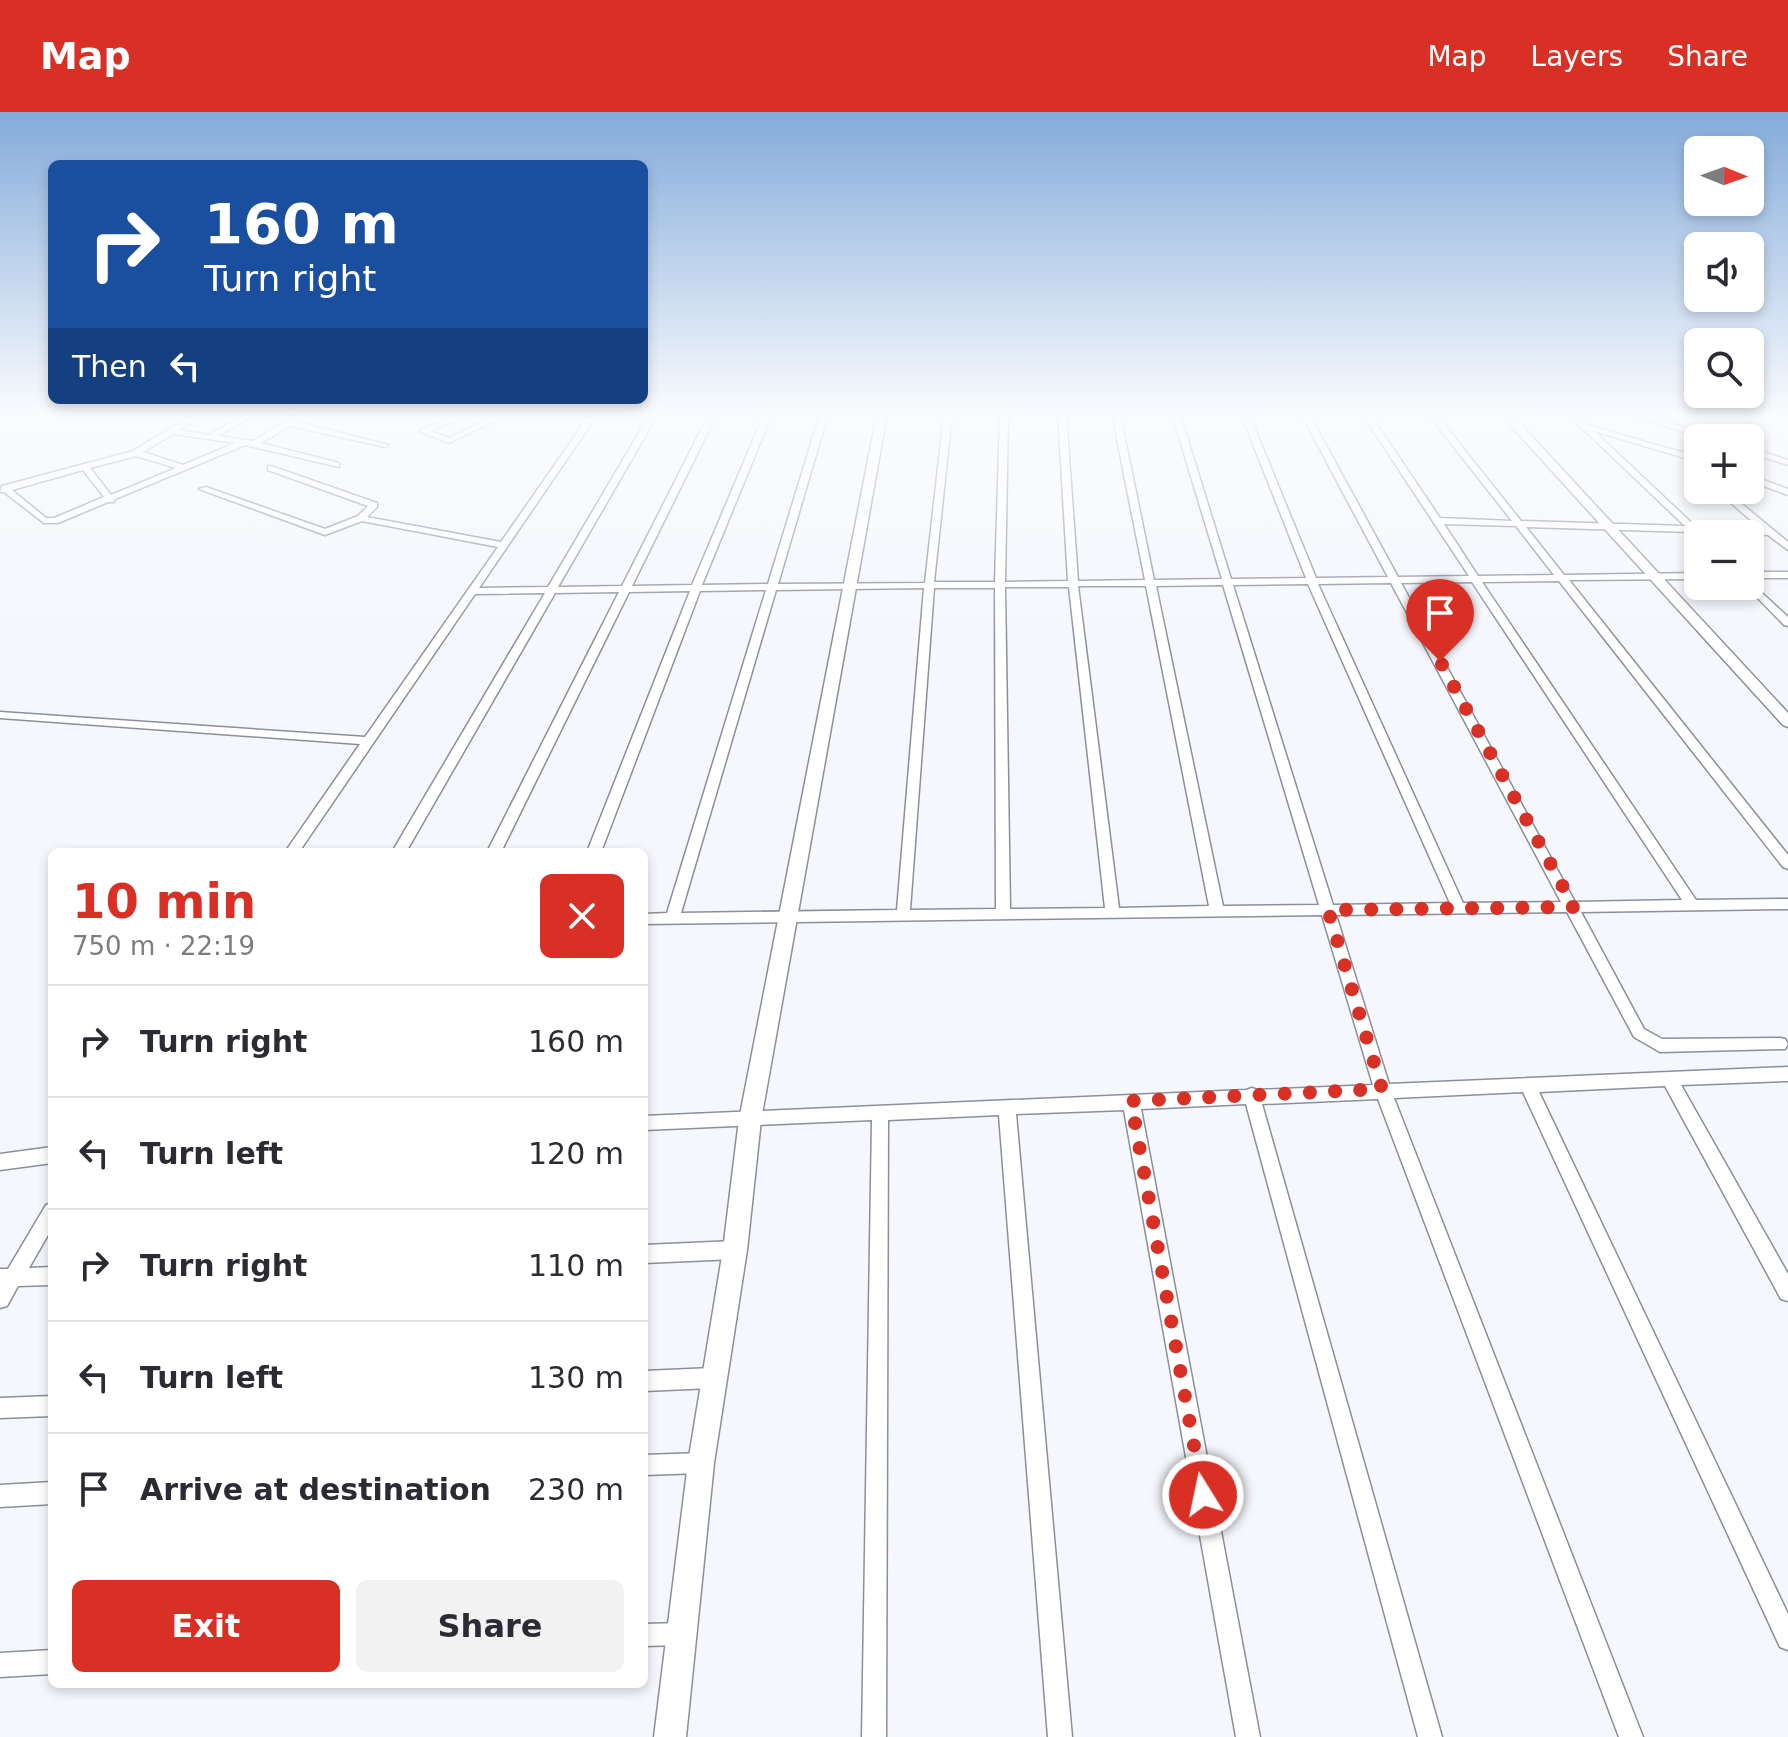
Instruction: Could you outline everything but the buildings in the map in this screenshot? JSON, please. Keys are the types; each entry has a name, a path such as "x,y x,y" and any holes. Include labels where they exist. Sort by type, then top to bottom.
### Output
{"street":[{"path":"3,490 48,522 135,490"},
{"path":"103,490 111,500"},
{"path":"205,490 325,532 361,518 374,505 332,490"},
{"path":"295,848 541,490"},
{"path":"401,848 609,490"},
{"path":"496,848 675,490"},
{"path":"596,848 737,490"},
{"path":"672,919 801,490"},
{"path":"670,1737 712,1378 735,1250 750,1120 869,490"},
{"path":"903,916 940,490"},
{"path":"1002,490 1003,914"},
{"path":"1067,490 1073,583 1113,913"},
{"path":"1130,490 1217,912"},
{"path":"1198,490 1382,1089 1631,1737"},
{"path":"1275,490 1312,581 1459,909"},
{"path":"1347,490 1574,907 1639,1033 1660,1046 1780,1044"},
{"path":"1418,490 1693,906"},
{"path":"1492,490 1788,864"},
{"path":"1574,490 1788,722"},
{"path":"1651,490 1684,521"},
{"path":"1737,504 1788,547"},
{"path":"361,518 502,545"},
{"path":"1439,521 1684,531"},
{"path":"1764,532 1770,532"},
{"path":"1764,575 1788,575"},
{"path":"471,591 929,586 1000,582 1684,576"},
{"path":"1764,599 1788,623"},
{"path":"0,715 367,741"},
{"path":"648,919 1788,904"},
{"path":"648,1123 1382,1089 1670,1081 1788,1074"},
{"path":"1670,1081 1788,1292"},
{"path":"1528,1085 1788,1639"},
{"path":"1252,1095 1430,1737"},
{"path":"1131,1101 1248,1737"},
{"path":"1007,1107 1060,1737"},
{"path":"874,1737 880,1113"},
{"path":"0,1162 48,1156"},
{"path":"0,1299 6,1278 48,1217"},
{"path":"648,1254 735,1250"},
{"path":"6,1278 48,1276"},
{"path":"648,1381 712,1378"},
{"path":"0,1408 48,1406"},
{"path":"648,1465 701,1463"},
{"path":"0,1496 48,1493"},
{"path":"648,1635 682,1634"},
{"path":"0,1665 48,1662"}],"route":[{"path":"1203,1495 1131,1101 1382,1089 1328,910 1574,907 1440,661"}]}
